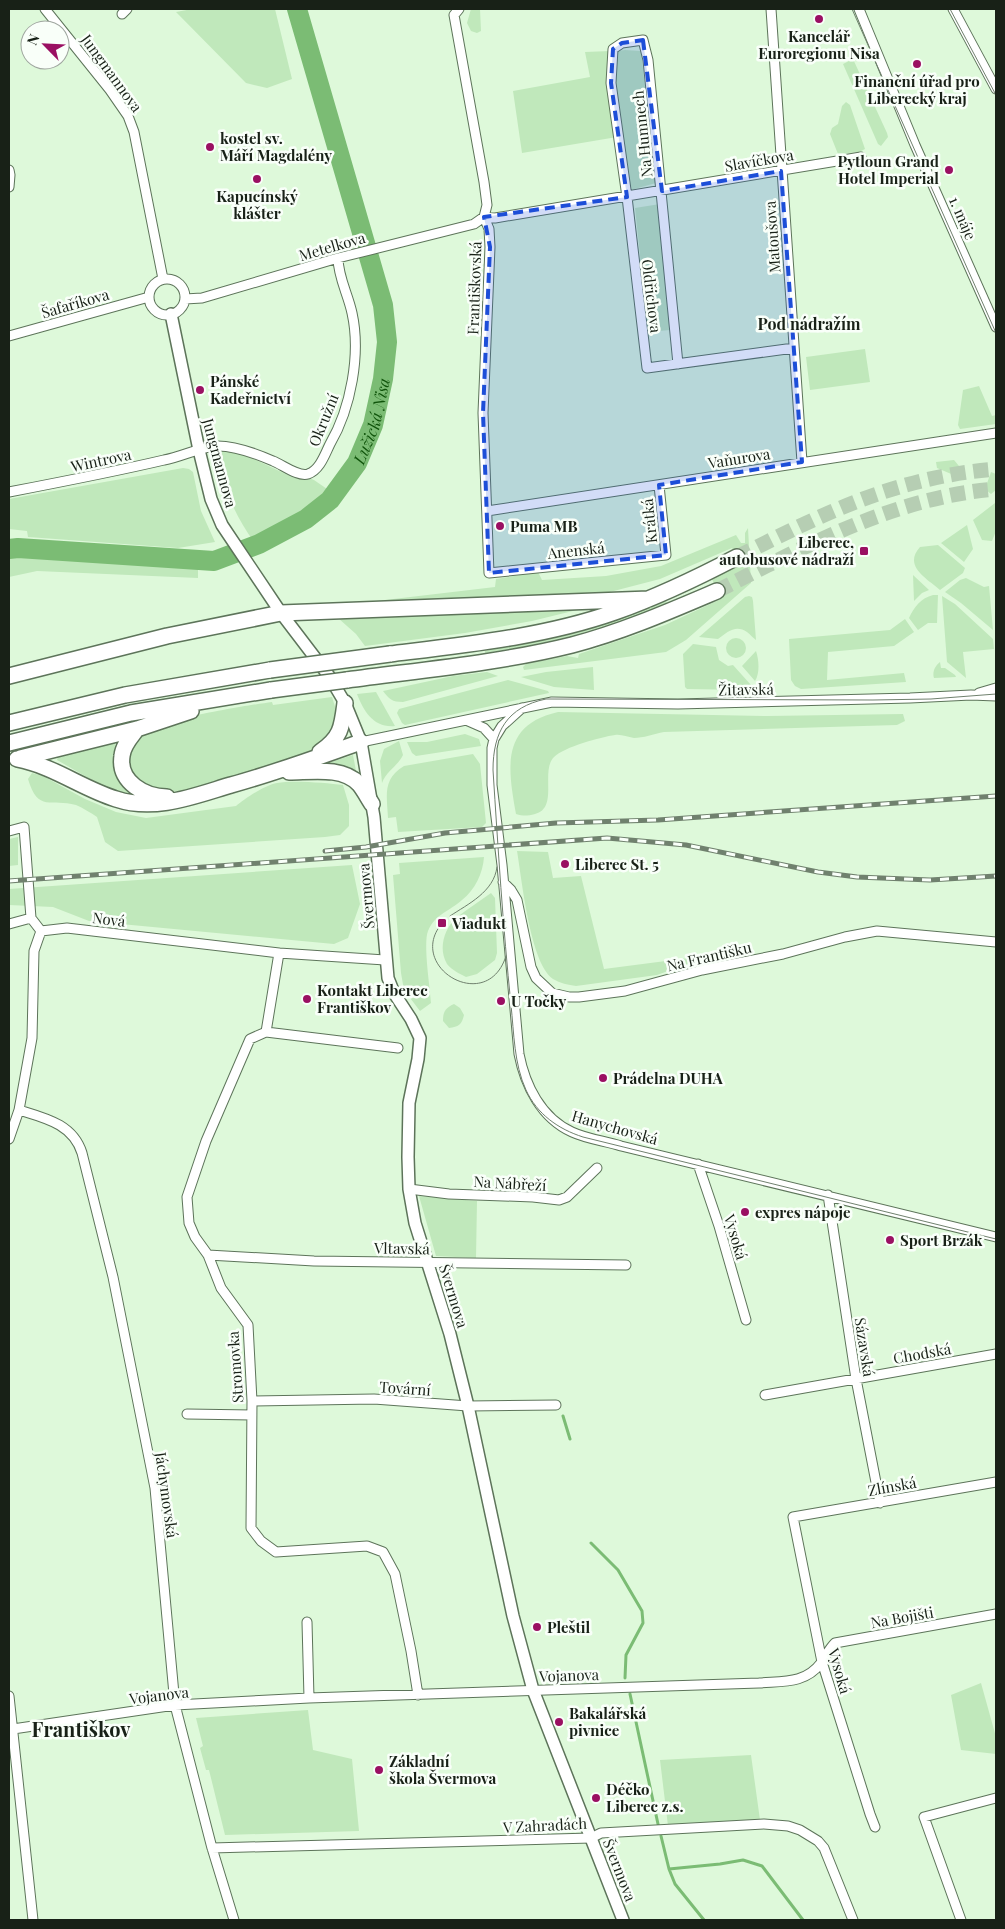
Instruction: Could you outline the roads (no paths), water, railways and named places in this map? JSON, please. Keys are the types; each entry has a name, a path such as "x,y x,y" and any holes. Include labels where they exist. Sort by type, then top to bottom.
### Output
{"highway":[{"path":"9,723 125,695 270,670 526,635 614,612 692,580 737,557"},
{"path":"9,743 130,713 271,690 528,654 572,645 616,631 717,591"},
{"path":"10,675 167,636 281,613 649,599"},
{"path":"13,760 136,729 247,694"},
{"path":"278,772 332,745 338,737 342,725 345,703"},
{"path":"136,729 126,742 122,756 126,778 134,787 144,793 159,797 186,798"},
{"path":"13,760 36,762 116,799 147,804 173,802 278,772 361,742"},
{"path":"278,772 331,772 349,777 358,783 372,804"}],"street":[{"name":"Jungmannova","path":"45,9 110,90 128,116 134,132 163,279"},
{"name":"Matoušova","path":"770,9 802,462"},
{"name":"1. máje","path":"859,9 915,145 996,327"},
{"path":"953,9 996,89"},
{"name":"Františkovská","path":"454,11 484,182 487,205 484,217 489,229 490,247 483,413 489,573"},
{"name":"Na Humnech","path":"627,197 662,191 648,60 643,40"},
{"name":"Oldřichova","path":"643,40 622,43 613,49 611,83 627,197 647,368 794,348"},
{"name":"Slavíčkova","path":"662,191 861,157"},
{"path":"9,170 9,187"},
{"name":"Oldřichova","path":"662,191 678,364"},
{"path":"484,217 496,218 627,197"},
{"name":"Metelkova","path":"185,299 202,298 378,247 474,224 484,217"},
{"name":"Okružní","path":"199,450 214,446 225,446 272,460 301,474 308,474 317,469 335,436 344,413 355,354 352,314 338,268 338,258"},
{"path":"163,279 172,279 179,283 184,290 185,299 181,309 171,314 163,314 156,311 151,305 149,297 153,286 163,279"},
{"name":"Šafaříkova","path":"9,336 149,297"},
{"name":"Jungmannova","path":"171,314 199,450 211,499 222,525 281,613 329,676"},
{"name":"Vaňurova","path":"487,511 996,433"},
{"name":"Wintrova","path":"9,492 169,459 199,450"},
{"name":"Krátká","path":"659,485 666,555"},
{"name":"Anenská","path":"489,573 666,555"},
{"name":"Švermova","path":"329,676 345,703 361,742 372,804 388,978 394,993 411,1019 420,1038 418,1059 409,1103 409,1189 415,1223 450,1334 468,1406 514,1616 533,1690 599,1862 624,1920"},
{"name":"Žitavská","path":"971,695 996,688"},
{"name":"Žitavská","path":"361,742 552,702 678,704 971,695 996,696"},
{"path":"468,721 484,728 494,739 502,726 522,708"},
{"name":"Hanychovská","path":"494,739 492,748 492,785 519,1054 522,1072 536,1100 556,1122 573,1133 996,1237"},
{"path":"9,831 24,827 31,918 41,930 34,952 32,1038 19,1110 9,1139"},
{"name":"Na Františku","path":"503,882 517,900 531,967 536,978 552,993 569,997 579,998 625,990 702,970 783,954 845,937 877,932 996,942"},
{"path":"9,924 31,918"},
{"name":"Nová","path":"41,930 68,928 279,953 385,960"},
{"path":"279,953 266,1032 398,1048"},
{"name":"Stromovka","path":"266,1032 250,1039 206,1141 187,1197 190,1223 195,1237 208,1255 221,1288 248,1325 252,1401 252,1528 261,1541 276,1552 367,1546 383,1552 395,1574 418,1695"},
{"name":"Jáchymovská","path":"19,1110 48,1118 65,1128 74,1136 82,1153 113,1277 155,1488 175,1705 212,1848 234,1920"},
{"name":"Vysoká","path":"698,1164 719,1226 746,1320"},
{"name":"Na Nábřeží","path":"409,1189 449,1194 532,1197 559,1200 567,1197 597,1168"},
{"name":"Sázavská","path":"828,1195 856,1379 880,1503"},
{"name":"Vltavská","path":"208,1255 314,1260 626,1265"},
{"name":"Chodská","path":"765,1395 996,1354"},
{"name":"Tovární","path":"252,1401 374,1399 468,1406 556,1405"},
{"path":"187,1414 252,1415"},
{"name":"Zlínská","path":"793,1517 996,1482"},
{"name":"Vysoká","path":"793,1517 822,1662 875,1828"},
{"name":"Na Bojišti","path":"822,1662 835,1643 996,1614"},
{"path":"308,1622 309,1698"},
{"name":"Vojanova","path":"13,1729 175,1705 309,1698 787,1681 810,1675 822,1662"},
{"path":"9,1696 33,1920"},
{"path":"962,1920 924,1817 996,1798"},
{"name":"V Zahradách","path":"212,1848 591,1838 601,1833 764,1824 788,1826 800,1830 824,1848 853,1920"}],"waterway":[{"name":"Lužická Nisa","path":"9,549 18,548 214,561 259,544 306,519 330,500 357,463 373,425 383,379 387,342 383,305 297,9"},
{"path":"563,1416 570,1439"},
{"path":"591,1543 618,1570 642,1611 643,1623 626,1655 625,1678"},
{"path":"630,1694 658,1824"},
{"path":"661,1836 669,1869 675,1884 704,1920"},
{"path":"669,1869 743,1860 762,1866 803,1920"}],"tunnel":[{"path":"737,557 862,499 926,480 960,473 996,469"},
{"path":"717,591 818,541 887,513 922,502 996,489"}],"tram line":[{"path":"852,9 996,333"},
{"path":"950,9 996,95"},
{"path":"996,694 931,699 873,700 546,699 521,708 505,723 499,733 496,744 493,770 503,917 515,1048 519,1070 526,1090 536,1106 549,1120 565,1130 583,1137 996,1239"},
{"path":"450,916 472,902 486,890 495,876 497,867"},
{"path":"444,921 434,938 433,954 440,967 452,978 467,983 482,982 496,974 506,956"}],"railway":[{"path":"325,851 366,847 445,833 556,823 658,820 996,796"},
{"path":"9,881 607,838 686,845 818,872 857,877 930,880 996,876"}],"place":[{"name":"Kancelář Euroregionu Nisa","path":"819,19"},
{"name":"Finanční úřad pro Liberecký kraj","path":"917,64"},
{"name":"kostel sv. Máří Magdalény","path":"210,147"},
{"name":"Pytloun Grand Hotel Imperial","path":"949,170"},
{"name":"Kapucínský klášter","path":"257,179"},
{"name":"Pánské Kadeřnictví","path":"200,390"},
{"name":"Puma MB","path":"500,526"},
{"name":"Liberec, autobusové nádraží","path":"864,551"},
{"name":"Liberec St. 5","path":"565,864"},
{"name":"Viadukt","path":"442,923"},
{"name":"Kontakt Liberec Františkov","path":"307,999"},
{"name":"U Točky","path":"501,1001"},
{"name":"Prádelna DUHA","path":"603,1078"},
{"name":"expres nápoje","path":"745,1212"},
{"name":"Sport Brzák","path":"890,1240"},
{"name":"Pleštil","path":"537,1627"},
{"name":"Bakalářská pivnice","path":"559,1722"},
{"name":"Základní škola Švermova","path":"379,1770"},
{"name":"Déčko Liberec z.s.","path":"596,1798"}],"district":[{"name":"Pod nádražím","path":"809,323"},
{"name":"Františkov","path":"81,1728"}]}
